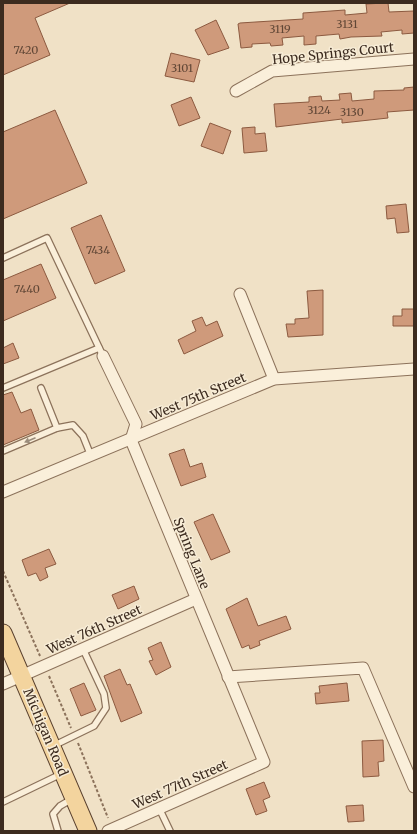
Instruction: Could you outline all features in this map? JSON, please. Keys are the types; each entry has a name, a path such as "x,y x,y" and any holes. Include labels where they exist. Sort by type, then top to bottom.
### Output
{"main road":[{"name":"Michigan Road","path":"3,633 88,831"}],"street":[{"name":"Hope Springs Court","path":"236,90 272,71 414,59"},
{"path":"240,294 274,379"},
{"path":"101,352 136,424 131,440"},
{"name":"West 75th Street","path":"3,492 131,440 274,379 414,369"},
{"name":"Spring Lane","path":"131,440 264,762"},
{"name":"West 76th Street","path":"3,684 196,600"},
{"path":"228,677 363,668 414,787"},
{"name":"West 77th Street","path":"110,830 264,762"}],"lane":[{"path":"3,258 47,238 101,352 3,388"},
{"path":"41,388 57,428"},
{"path":"3,451 57,428 73,425 78,428 83,436 91,456"},
{"path":"52,747 94,726 106,708 104,694 83,649"},
{"path":"3,802 64,773"},
{"path":"58,831 54,814 60,806 74,798"},
{"path":"159,808 170,831"}],"path":[{"path":"3,571 102,801 110,830"}],"building":[{"path":"3,3 70,3 35,18 50,55 3,75"},
{"path":"388,3 389,12 414,11 414,33 402,34 402,30 381,32 382,36 351,37 340,39 339,34 316,36 316,44 304,45 304,36 282,38 283,45 271,46 270,43 252,44 252,47 241,48 238,24 240,23 303,19 303,13 345,10 345,15 367,13 366,4"},
{"path":"216,20 229,48 208,55 195,30"},
{"path":"171,53 200,60 194,82 165,76"},
{"path":"414,87 414,110 387,112 388,118 342,123 342,119 276,127 274,104 309,102 309,97 321,96 322,101 340,100 339,94 351,93 352,101 374,99 374,91 404,90 404,88"},
{"path":"191,97 200,118 179,126 171,105"},
{"path":"55,110 87,183 3,219 3,132"},
{"path":"210,123 231,131 223,154 201,146"},
{"path":"255,127 255,134 265,133 267,151 244,153 242,128"},
{"path":"406,204 409,232 397,233 395,218 387,219 386,206"},
{"path":"101,215 125,271 95,284 71,228"},
{"path":"41,264 56,298 3,321 3,280"},
{"path":"323,290 323,335 288,337 286,324 295,324 295,319 309,318 307,291"},
{"path":"402,309 414,309 414,326 393,326 393,316 402,316"},
{"path":"202,317 206,326 217,321 223,336 184,354 178,340 196,331 192,321"},
{"path":"13,343 19,358 3,364 3,348"},
{"path":"12,392 21,413 31,409 39,430 3,445 3,395"},
{"path":"184,449 190,467 202,463 206,477 181,486 169,454"},
{"path":"213,514 230,552 211,560 194,522"},
{"path":"49,549 56,564 45,568 48,577 40,581 36,573 28,576 22,560"},
{"path":"134,586 139,599 118,609 112,595"},
{"path":"247,598 258,626 286,616 291,629 259,641 260,645 250,649 249,645 242,648 226,609"},
{"path":"161,642 171,667 156,675 149,661 153,660 148,648"},
{"path":"120,669 127,685 130,684 142,713 121,722 104,676"},
{"path":"84,683 96,710 81,716 70,689"},
{"path":"347,683 349,701 316,704 315,693 320,693 319,686"},
{"path":"383,740 384,761 378,762 379,776 363,777 362,741"},
{"path":"264,782 270,797 263,800 267,811 256,815 246,789"},
{"path":"363,805 364,821 348,822 346,806"}]}
